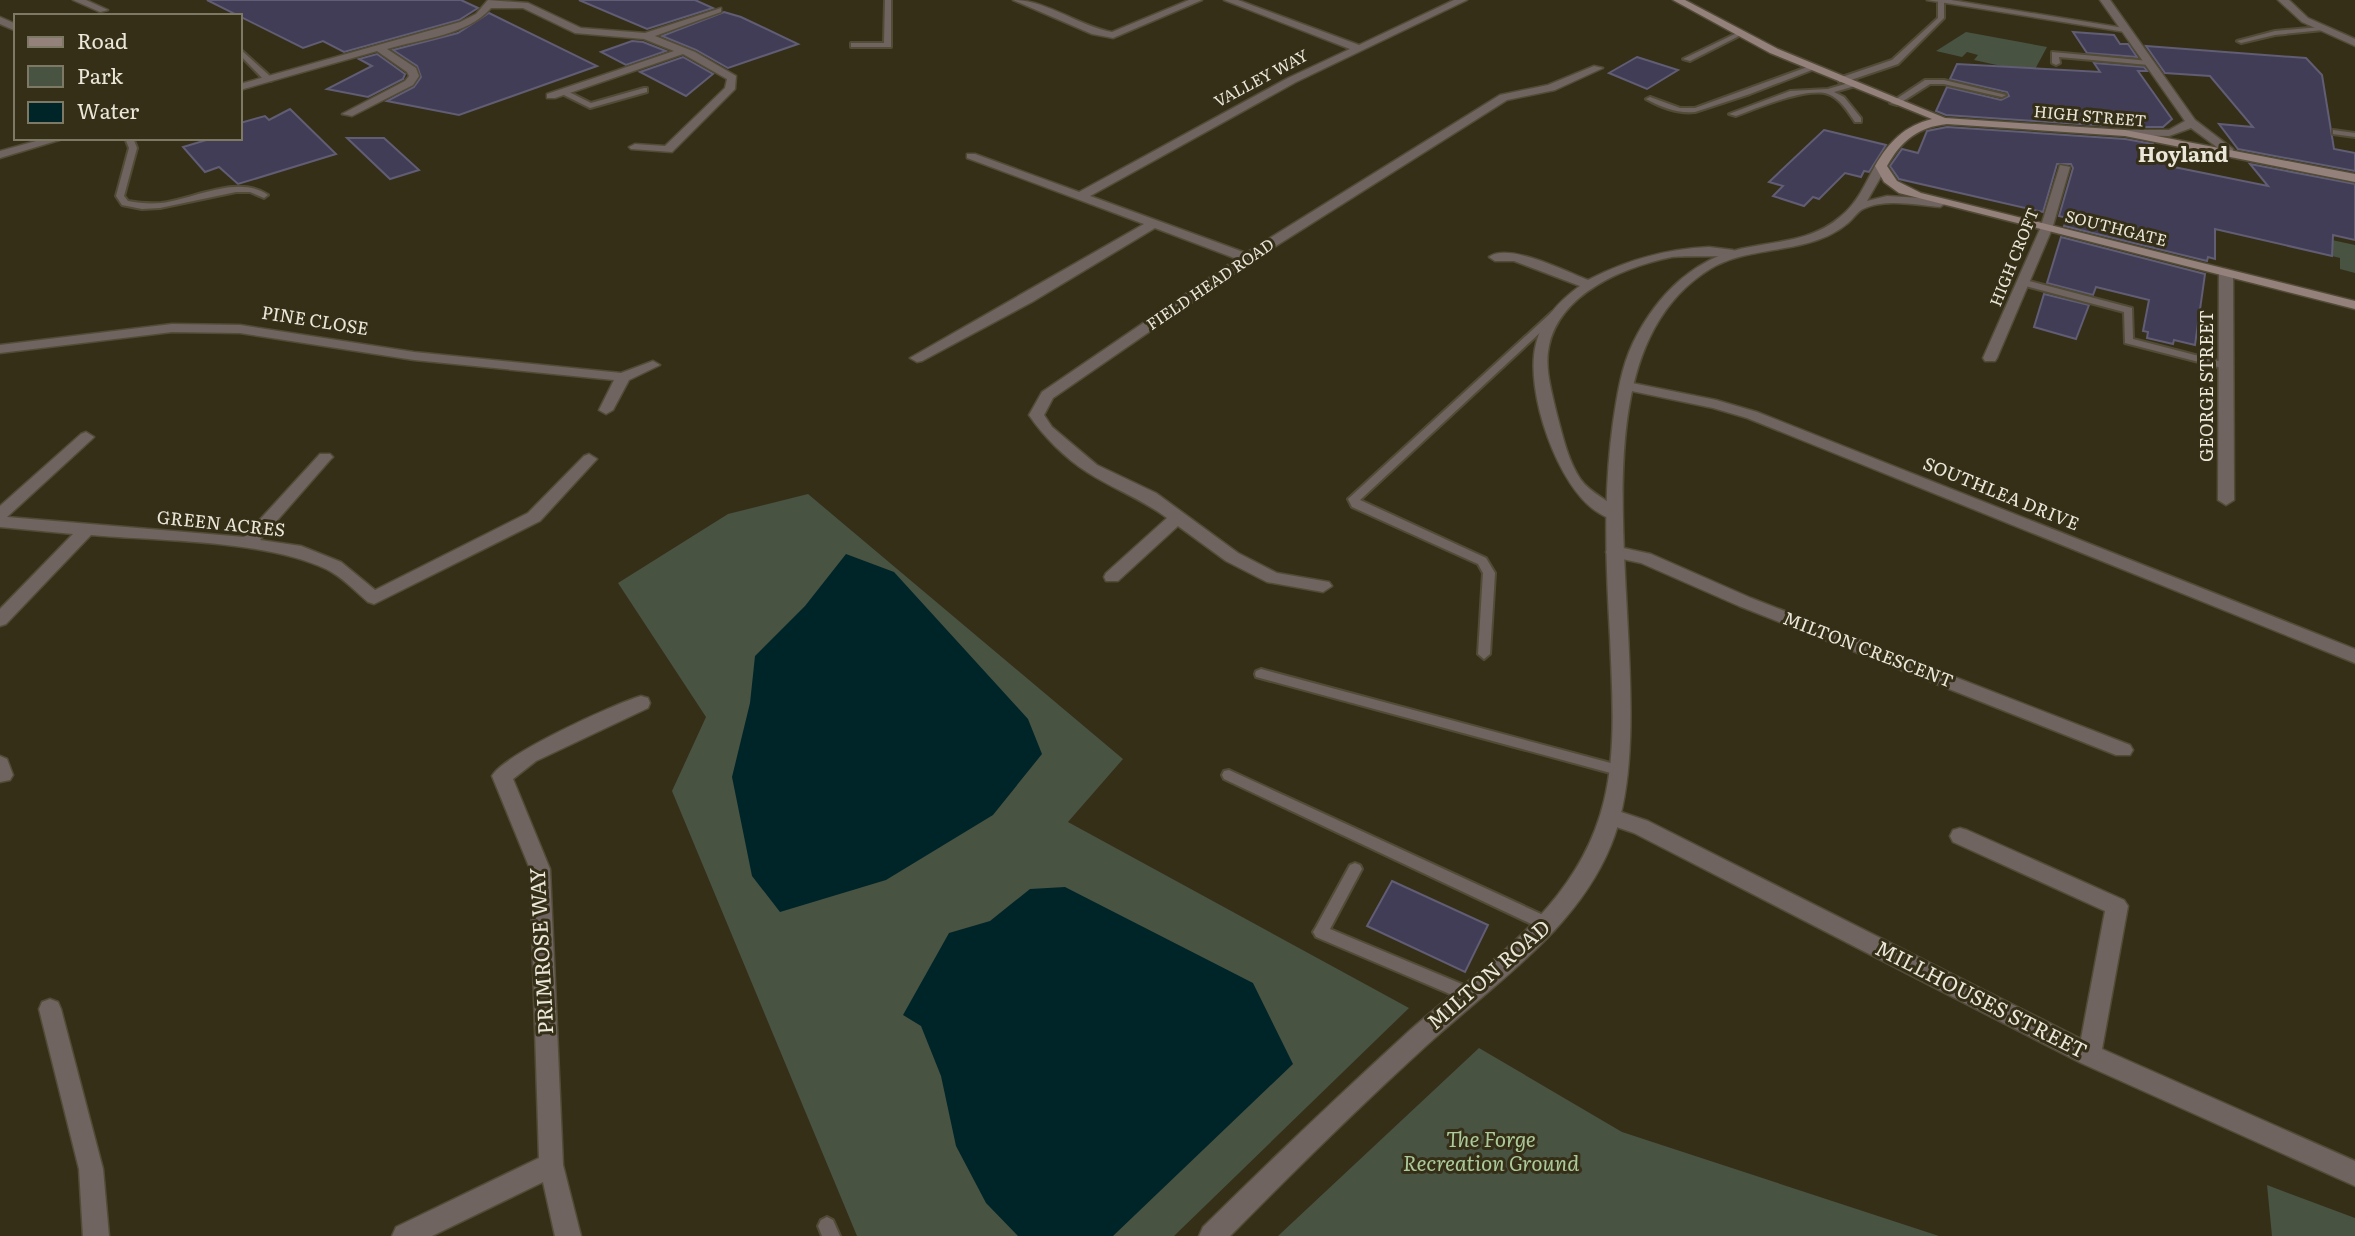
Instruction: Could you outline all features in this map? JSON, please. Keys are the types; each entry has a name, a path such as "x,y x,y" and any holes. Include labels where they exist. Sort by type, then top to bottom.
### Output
{"main road":[{"path":"1678,0 1739,34 1813,68 1894,103 1947,121"},
{"path":"1894,103 1906,120 1906,132 1924,123 1947,121"},
{"name":"HIGH STREET","path":"1947,121 2125,133 2229,151 2355,178"},
{"name":"MILTON ROAD","path":"1881,166 1906,132"},
{"name":"SOUTHGATE","path":"1881,166 1886,180 1894,187 1940,203 2355,305"}],"street":[{"path":"78,0 101,9 79,14"},
{"path":"1018,0 1096,32 1113,35 1197,0"},
{"path":"1229,0 1358,48"},
{"name":"VALLEY WAY","path":"1080,196 1292,80 1462,0"},
{"path":"2105,0 2192,122 2229,151"},
{"path":"2283,0 2321,29 2355,43"},
{"path":"1936,1 2125,29"},
{"path":"242,86 463,24 492,3 529,2 579,31 646,36 683,51 732,78 730,89 668,150 635,147"},
{"path":"646,36 718,10"},
{"path":"348,114 409,83 414,76 412,70 380,48"},
{"path":"557,94 683,51"},
{"name":"FIELD HEAD ROAD","path":"1323,586 1273,578 1233,557 1150,497 1091,468 1047,430 1036,415 1047,395 1247,258 1504,97 1559,89 1598,68"},
{"path":"2125,133 2164,133 2187,128 2192,122"},
{"path":"0,155 54,140"},
{"path":"971,156 1247,258"},
{"name":"MILTON ROAD","path":"1212,1236 1422,1034 1550,925 1587,873 1612,817 1621,744 1613,514 1616,441 1638,347 1667,299 1694,275 1733,254 1808,240 1842,223 1859,206 1881,166"},
{"name":"HIGH CROFT","path":"1990,358 2025,283 2046,229 2064,167"},
{"name":"MILTON ROAD","path":"1859,206 1887,200 1940,203"},
{"path":"917,358 1027,299 1153,224"},
{"name":"MILTON ROAD","path":"1613,514 1580,492 1564,466 1542,387 1542,345 1558,311 1587,284 1658,257 1717,249 1733,254"},
{"path":"1495,257 1516,257 1587,284"},
{"name":"GEORGE STREET","path":"2226,272 2226,500"},
{"name":"PINE CLOSE","path":"0,349 172,328 240,329 414,356 624,377 653,365"},
{"path":"606,410 624,377"},
{"name":"SOUTHLEA DRIVE","path":"1627,386 1716,404 1752,415 2355,656"},
{"path":"0,515 86,437"},
{"path":"248,543 325,457"},
{"name":"GREEN ACRES","path":"0,522 248,543 301,552 335,566 374,598 534,517 589,459"},
{"path":"1112,578 1178,517"},
{"path":"0,620 86,530"},
{"name":"MILTON CRESCENT","path":"1614,552 1645,558 1745,602 2123,750"},
{"name":"PRIMROSE WAY","path":"568,1236 551,1165 540,869 502,776 529,756 640,703"},
{"name":"MILLHOUSES STREET","path":"1612,817 1641,827 2089,1055 2355,1174"},
{"path":"1960,836 2117,906 2089,1055"},
{"path":"50,1009 91,1169 96,1236"},
{"path":"405,1236 551,1165"}],"lane":[{"path":"854,44 888,45 888,0"},
{"path":"1733,114 1793,93 1828,91 1895,62 1941,18 1936,1"},
{"path":"2241,41 2274,33 2321,29"},
{"path":"1687,60 1739,34"},
{"path":"242,53 268,79"},
{"path":"2056,62 2055,54 2150,63"},
{"path":"1650,99 1687,111 1700,111 1736,95 1813,68"},
{"path":"1894,103 1928,82 1944,82 2001,95"},
{"path":"557,94 590,106 644,90"},
{"path":"1828,91 1842,99 1858,120"},
{"path":"2336,132 2355,135"},
{"path":"130,140 133,148 120,196 125,203 148,206 175,204 238,189 255,189 264,195"},
{"path":"2025,283 2129,310 2128,341 2226,366"},
{"path":"1484,654 1489,573 1482,561 1356,504 1354,499 1558,311"},
{"path":"1261,674 1618,770"},
{"path":"1229,775 1550,925"},
{"path":"1355,869 1321,932 1470,995"}],"green space":[{"path":"1966,32 2047,47 2033,73 1974,60 1978,55 1967,52 1962,57 1936,51"},
{"path":"2332,240 2355,245 2355,273 2340,269 2340,258 2332,256"},
{"path":"808,494 1123,759 1068,822 1409,1008 1174,1236 857,1236 672,791 706,717 618,583 728,514"},
{"name":"The Forge Recreation Ground","path":"1479,1048 1622,1132 1939,1236 1278,1236"},
{"path":"2267,1185 2355,1218 2355,1236 2272,1236"}],"water":[{"path":"846,554 894,572 1028,719 1042,754 993,815 886,880 780,912 752,876 732,777 750,703 755,656 805,606"},
{"path":"1065,887 1253,983 1293,1064 1113,1236 1018,1236 986,1203 956,1146 941,1076 921,1026 903,1015 949,933 990,921 1030,889"}],"building":[{"path":"207,0 461,0 478,8 459,20 344,52 323,41 303,48 242,18 242,14 235,14"},
{"path":"579,0 695,0 713,8 647,29"},
{"path":"724,12 741,17 798,44 728,68 696,50 662,36"},
{"path":"489,13 597,66 459,115 387,101 414,87 421,77 417,66 393,50 458,33"},
{"path":"2073,32 2114,35 2120,44 2128,44 2137,57 2087,53"},
{"path":"632,41 643,42 666,51 626,65 601,52"},
{"path":"2146,46 2306,58 2322,75 2334,149 2355,153 2355,171 2238,149 2219,124 2253,127 2210,76 2165,73"},
{"path":"377,54 405,74 403,79 368,97 327,89 372,66 359,59"},
{"path":"683,57 713,74 686,96 640,72"},
{"path":"1637,57 1678,70 1647,89 1609,73"},
{"path":"2094,63 2144,67 2147,71 2138,71 2172,119 2163,127 2125,127 1946,115 1936,111 1947,87 2001,100 2009,96 2007,92 1950,79 1957,64 2100,72"},
{"path":"290,109 336,154 238,184 219,167 205,172 183,147 206,140 242,140 242,122 265,116 269,120"},
{"path":"1947,127 2125,139 2153,144 2169,166 2268,186 2250,164 2355,184 2355,240 2333,235 2332,256 2215,229 2215,259 2208,257 2207,261 2064,226 2067,218 2059,216 2073,168 2071,164 2057,164 2043,212 1899,179 1890,166 1902,149 1918,153 1927,131"},
{"path":"1824,130 1886,145 1869,172 1864,171 1861,177 1845,173 1819,199 1813,197 1804,206 1773,196 1783,186 1769,182"},
{"path":"347,138 384,138 419,170 390,179"},
{"path":"2061,237 2205,274 2195,345 2174,340 2173,344 2147,338 2148,332 2143,331 2149,300 2096,287 2093,295 2047,283"},
{"path":"2044,294 2089,305 2076,339 2034,327"},
{"path":"1392,881 1488,925 1465,972 1367,926"}],"district":[{"name":"Hoyland","path":"2183,155"}]}
